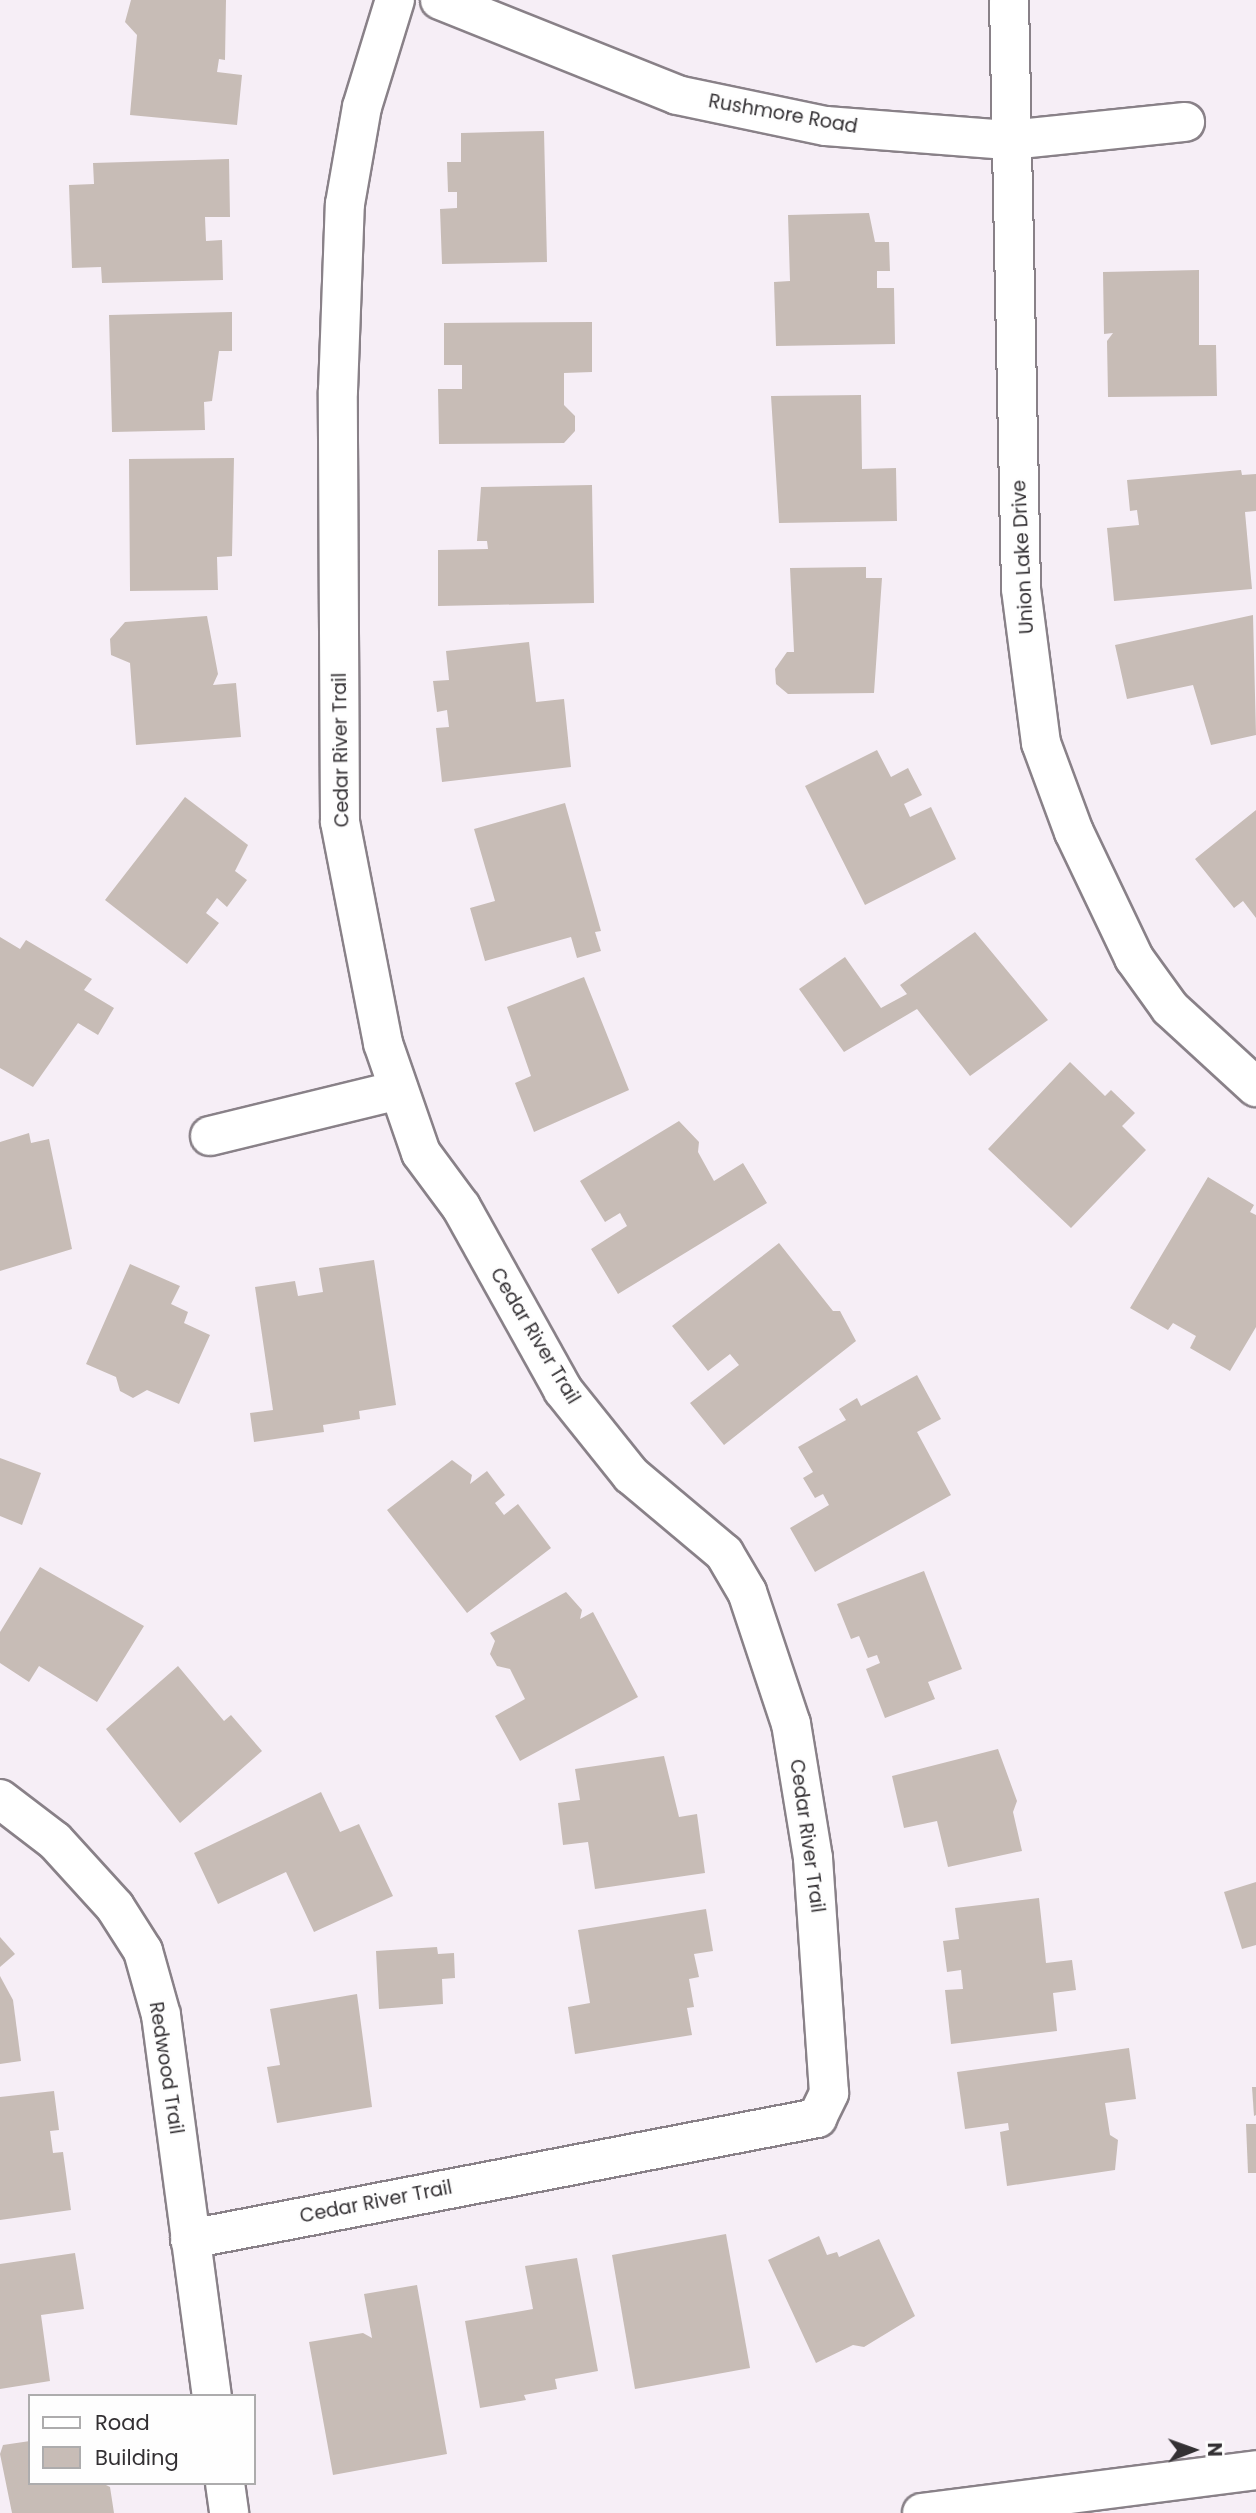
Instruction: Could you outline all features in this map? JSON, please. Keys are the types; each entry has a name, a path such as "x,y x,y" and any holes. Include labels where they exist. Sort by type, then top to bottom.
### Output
{"street":[{"name":"Cedar River Trail","path":"190,2239 817,2118 829,2093 813,1858 793,1738 747,1592 724,1553 631,1475 563,1390 461,1207 421,1153 398,1090 340,822 338,405 345,204 362,107 395,0"},
{"name":"Rushmore Road","path":"440,0 677,95 827,126 1010,140 1185,122"},
{"name":"Union Lake Drive","path":"1009,0 1021,589 1041,743 1074,832 1134,958 1170,1008 1256,1087"},
{"path":"210,1136 398,1090"},
{"name":"Redwood Trail","path":"0,1799 55,1841 115,1908 143,1951 161,2015 212,2394"},
{"path":"922,2513 1256,2470"},
{"path":"225,2485 229,2513"}],"building":[{"path":"131,0 226,0 225,60 219,59 217,72 242,75 237,125 130,115 137,35 125,22"},
{"path":"544,131 547,262 442,264 440,209 457,208 457,192 448,192 447,162 461,162 461,133"},
{"path":"229,159 230,217 205,217 206,241 222,240 223,280 102,283 101,267 72,268 69,185 94,184 93,163"},
{"path":"869,213 875,242 889,242 890,271 877,271 877,288 894,288 895,344 776,346 774,282 790,281 788,215"},
{"path":"1199,270 1199,345 1216,345 1217,396 1108,397 1107,341 1113,333 1104,334 1103,272"},
{"path":"232,312 232,351 219,351 212,401 204,402 205,430 112,432 109,315"},
{"path":"592,322 592,372 564,373 564,405 575,416 575,431 564,443 439,444 438,389 462,389 462,365 444,365 444,323"},
{"path":"861,395 862,469 896,468 897,521 779,523 771,396"},
{"path":"234,458 232,556 217,557 218,590 130,591 129,459"},
{"path":"1241,470 1242,475 1256,474 1256,511 1245,512 1252,589 1114,601 1107,528 1139,525 1137,510 1130,511 1127,480"},
{"path":"592,485 594,603 438,606 438,550 488,549 487,541 477,541 481,487"},
{"path":"866,567 866,578 882,578 874,693 788,694 776,684 775,669 787,652 794,652 790,568"},
{"path":"1253,615 1256,735 1211,745 1193,685 1127,699 1115,645"},
{"path":"207,616 218,674 213,685 236,683 241,737 136,745 130,663 111,655 110,639 125,622"},
{"path":"529,642 536,702 564,699 571,767 442,782 436,728 449,727 447,710 437,712 433,681 449,680 446,651"},
{"path":"877,750 891,777 908,768 922,795 904,804 910,817 931,807 956,859 865,905 805,786"},
{"path":"185,797 248,845 235,871 247,880 227,907 217,898 206,913 219,923 187,964 105,900"},
{"path":"565,803 601,931 595,932 601,951 577,958 571,937 485,961 470,908 495,901 474,829"},
{"path":"1256,810 1256,918 1243,901 1234,908 1195,859"},
{"path":"975,932 1048,1020 970,1076 917,1009 844,1052 799,989 845,957 881,1008 907,994 900,985"},
{"path":"0,937 20,949 26,940 92,979 84,990 114,1008 98,1035 78,1023 33,1087 0,1068"},
{"path":"584,977 629,1090 534,1132 515,1083 531,1076 507,1007"},
{"path":"1070,1062 1105,1096 1111,1090 1135,1113 1122,1126 1146,1150 1071,1228 988,1149"},
{"path":"679,1121 699,1142 698,1152 714,1181 743,1163 767,1203 618,1294 591,1249 627,1226 620,1213 605,1222 580,1181"},
{"path":"29,1133 31,1143 49,1139 72,1249 0,1271 0,1142"},
{"path":"1208,1177 1254,1205 1250,1212 1256,1215 1256,1327 1230,1371 1190,1348 1196,1336 1173,1323 1168,1330 1130,1308"},
{"path":"779,1243 833,1311 840,1311 856,1341 724,1445 690,1403 739,1365 730,1354 708,1371 672,1326"},
{"path":"374,1260 396,1405 359,1411 360,1419 323,1425 324,1432 254,1442 250,1413 273,1410 255,1287 295,1281 298,1296 323,1292 319,1268"},
{"path":"130,1264 180,1286 171,1304 188,1312 184,1323 210,1335 179,1404 147,1390 133,1398 120,1391 116,1377 86,1364"},
{"path":"917,1375 941,1419 917,1432 951,1495 815,1572 790,1528 829,1505 823,1494 815,1498 803,1478 813,1472 798,1447 846,1420 839,1409 857,1398 861,1406"},
{"path":"0,1458 41,1473 22,1525 0,1516"},
{"path":"452,1460 472,1475 470,1484 487,1471 505,1495 495,1503 504,1515 518,1504 551,1548 467,1613 387,1510"},
{"path":"40,1567 144,1626 97,1702 39,1666 29,1682 0,1663 0,1632"},
{"path":"924,1571 962,1669 928,1682 935,1699 885,1718 866,1669 880,1663 877,1655 868,1658 859,1636 851,1639 837,1604"},
{"path":"566,1592 582,1610 580,1619 593,1612 638,1697 520,1761 495,1716 525,1699 510,1669 497,1666 490,1654 495,1641 490,1633"},
{"path":"178,1666 224,1721 231,1715 262,1751 180,1823 106,1729"},
{"path":"998,1749 1017,1801 1013,1812 1022,1851 948,1867 937,1821 904,1828 892,1776"},
{"path":"664,1756 679,1817 697,1814 705,1873 595,1889 588,1842 563,1845 558,1803 580,1800 575,1769"},
{"path":"321,1792 340,1832 359,1824 393,1896 314,1932 286,1872 218,1904 194,1853"},
{"path":"1256,1882 1256,1945 1242,1949 1224,1892"},
{"path":"1039,1898 1046,1963 1072,1960 1076,1990 1053,1993 1057,2031 951,2044 945,1990 963,1989 961,1970 947,1972 943,1941 959,1939 955,1908"},
{"path":"706,1909 713,1951 694,1954 699,1977 689,1979 694,2007 687,2008 692,2035 575,2054 568,2007 590,2003 578,1930"},
{"path":"0,1937 15,1954 0,1967"},
{"path":"437,1947 438,1954 454,1953 455,1978 442,1979 443,2004 379,2009 376,1951"},
{"path":"0,1976 13,2000 21,2061 0,2064"},
{"path":"357,1994 372,2107 277,2123 267,2067 280,2065 270,2009"},
{"path":"1129,2048 1136,2099 1105,2103 1110,2135 1118,2140 1115,2170 1007,2186 1000,2132 1009,2130 1008,2123 965,2129 957,2072"},
{"path":"1252,2087 1256,2087 1254,2116"},
{"path":"54,2091 59,2130 50,2131 53,2153 63,2152 71,2210 0,2220 0,2097"},
{"path":"1246,2124 1256,2124 1256,2173 1248,2173"},
{"path":"726,2234 750,2368 635,2389 612,2255"},
{"path":"819,2236 827,2255 837,2252 839,2257 879,2239 915,2316 864,2347 853,2345 816,2363 768,2260"},
{"path":"75,2253 84,2309 41,2315 50,2381 0,2389 0,2264"},
{"path":"577,2258 598,2371 555,2379 557,2389 524,2395 526,2400 480,2408 465,2321 533,2309 525,2266"},
{"path":"417,2285 447,2454 333,2475 309,2342 363,2333 372,2338 364,2294"},
{"path":"28,2441 28,2485 106,2485 110,2487 114,2513 12,2513 0,2454 3,2445"}]}
